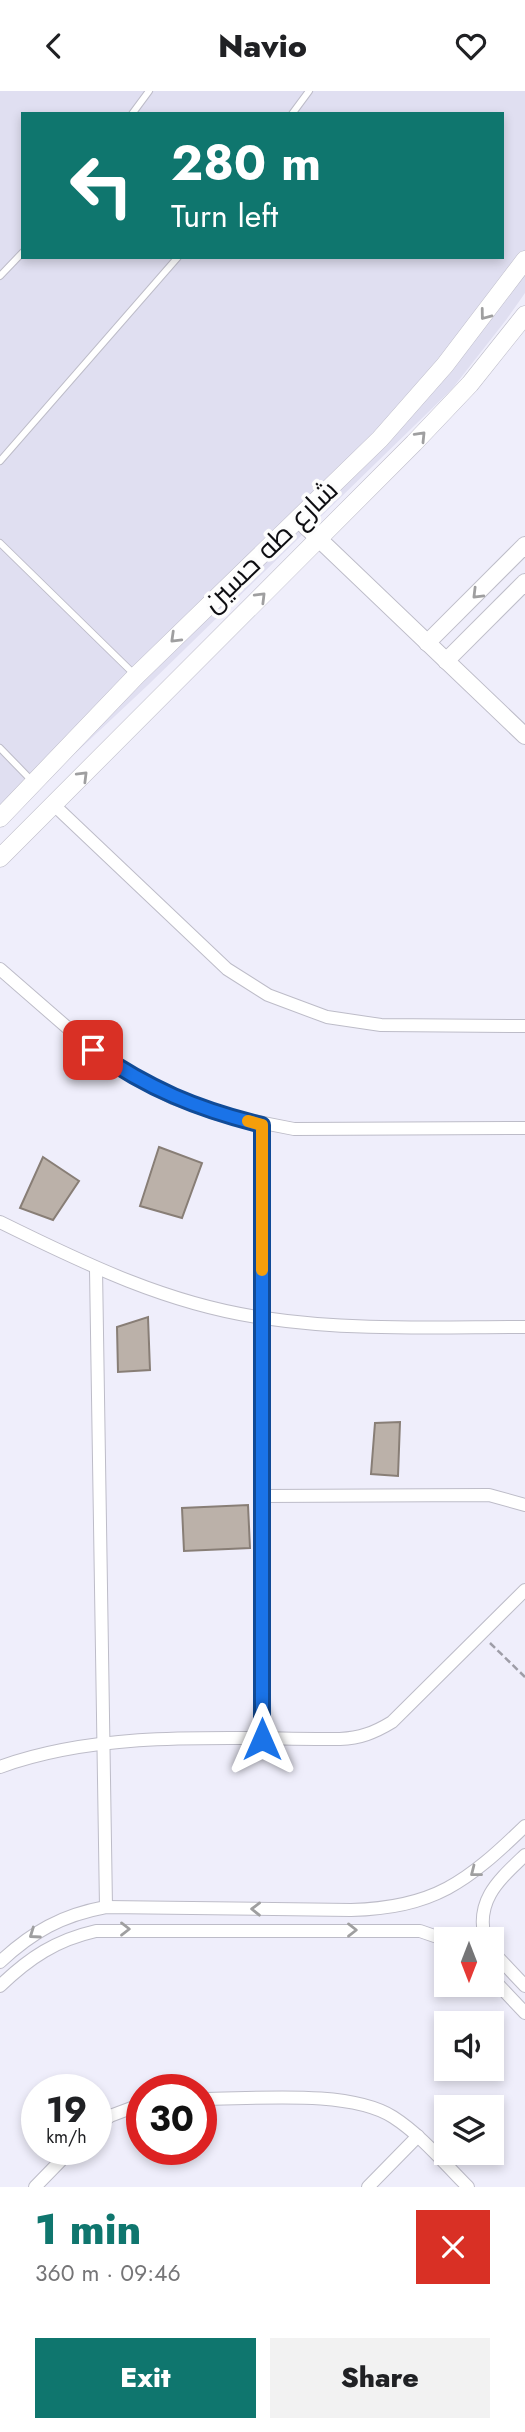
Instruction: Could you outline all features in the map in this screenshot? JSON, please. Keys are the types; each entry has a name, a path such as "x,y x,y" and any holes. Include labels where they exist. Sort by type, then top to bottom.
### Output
{"main road":[{"name":"شارع طه حسين","path":"0,818 136,676 298,519 413,402 476,326 525,260"},
{"name":"شارع طه حسين","path":"0,859 442,414 525,315"}],"street":[{"path":"298,519 525,736"},
{"path":"427,643 525,545"},
{"path":"446,661 525,582"},
{"path":"54,805 227,969 268,995 327,1017 381,1025 525,1026"},
{"path":"0,969 93,1050 132,1077 173,1098 206,1110 262,1125 294,1129 525,1128"},
{"path":"262,1125 262,1739"},
{"path":"0,1222 96,1269 157,1292 262,1318 321,1325 525,1327"},
{"path":"96,1269 106,1907"},
{"path":"262,1496 489,1495 525,1506"},
{"path":"0,1767 63,1749 103,1744 340,1739 358,1738 376,1732 392,1722 525,1590"},
{"path":"0,1962 34,1933 55,1920 106,1907 351,1910 404,1905 445,1891 472,1875 525,1826"},
{"path":"482,1927 482,1910 487,1896 525,1855"},
{"path":"0,1986 39,1952 76,1935 96,1931 420,1931 434,1936"},
{"path":"504,1964 525,1986"},
{"path":"504,1991 525,2013"},
{"path":"217,2099 341,2099 358,2102 390,2115 418,2136 468,2187"},
{"path":"368,2187 418,2136"},
{"path":"39,2186 58,2165"}],"lane":[{"path":"133,112 149,91"},
{"path":"293,112 309,91"},
{"path":"0,276 21,255"},
{"path":"0,461 176,259"},
{"path":"0,543 136,676"},
{"path":"0,748 33,783"}],"path":[{"path":"481,1634 525,1677"}],"shaded area":[{"path":"0,91 525,91 525,293 452,389 148,685 0,824"}],"building":[{"path":"159,1147 202,1163 182,1218 140,1206"},
{"path":"43,1157 79,1181 53,1220 20,1208"},
{"path":"148,1317 150,1370 118,1372 117,1327"},
{"path":"400,1422 398,1476 371,1474 375,1423"},
{"path":"248,1505 250,1548 184,1551 182,1508"}],"slow traffic":[{"path":"248,1121 262,1125 262,1270"}],"route":[{"path":"93,1050 132,1077 173,1098 217,1114 262,1125 262,1739"}]}
